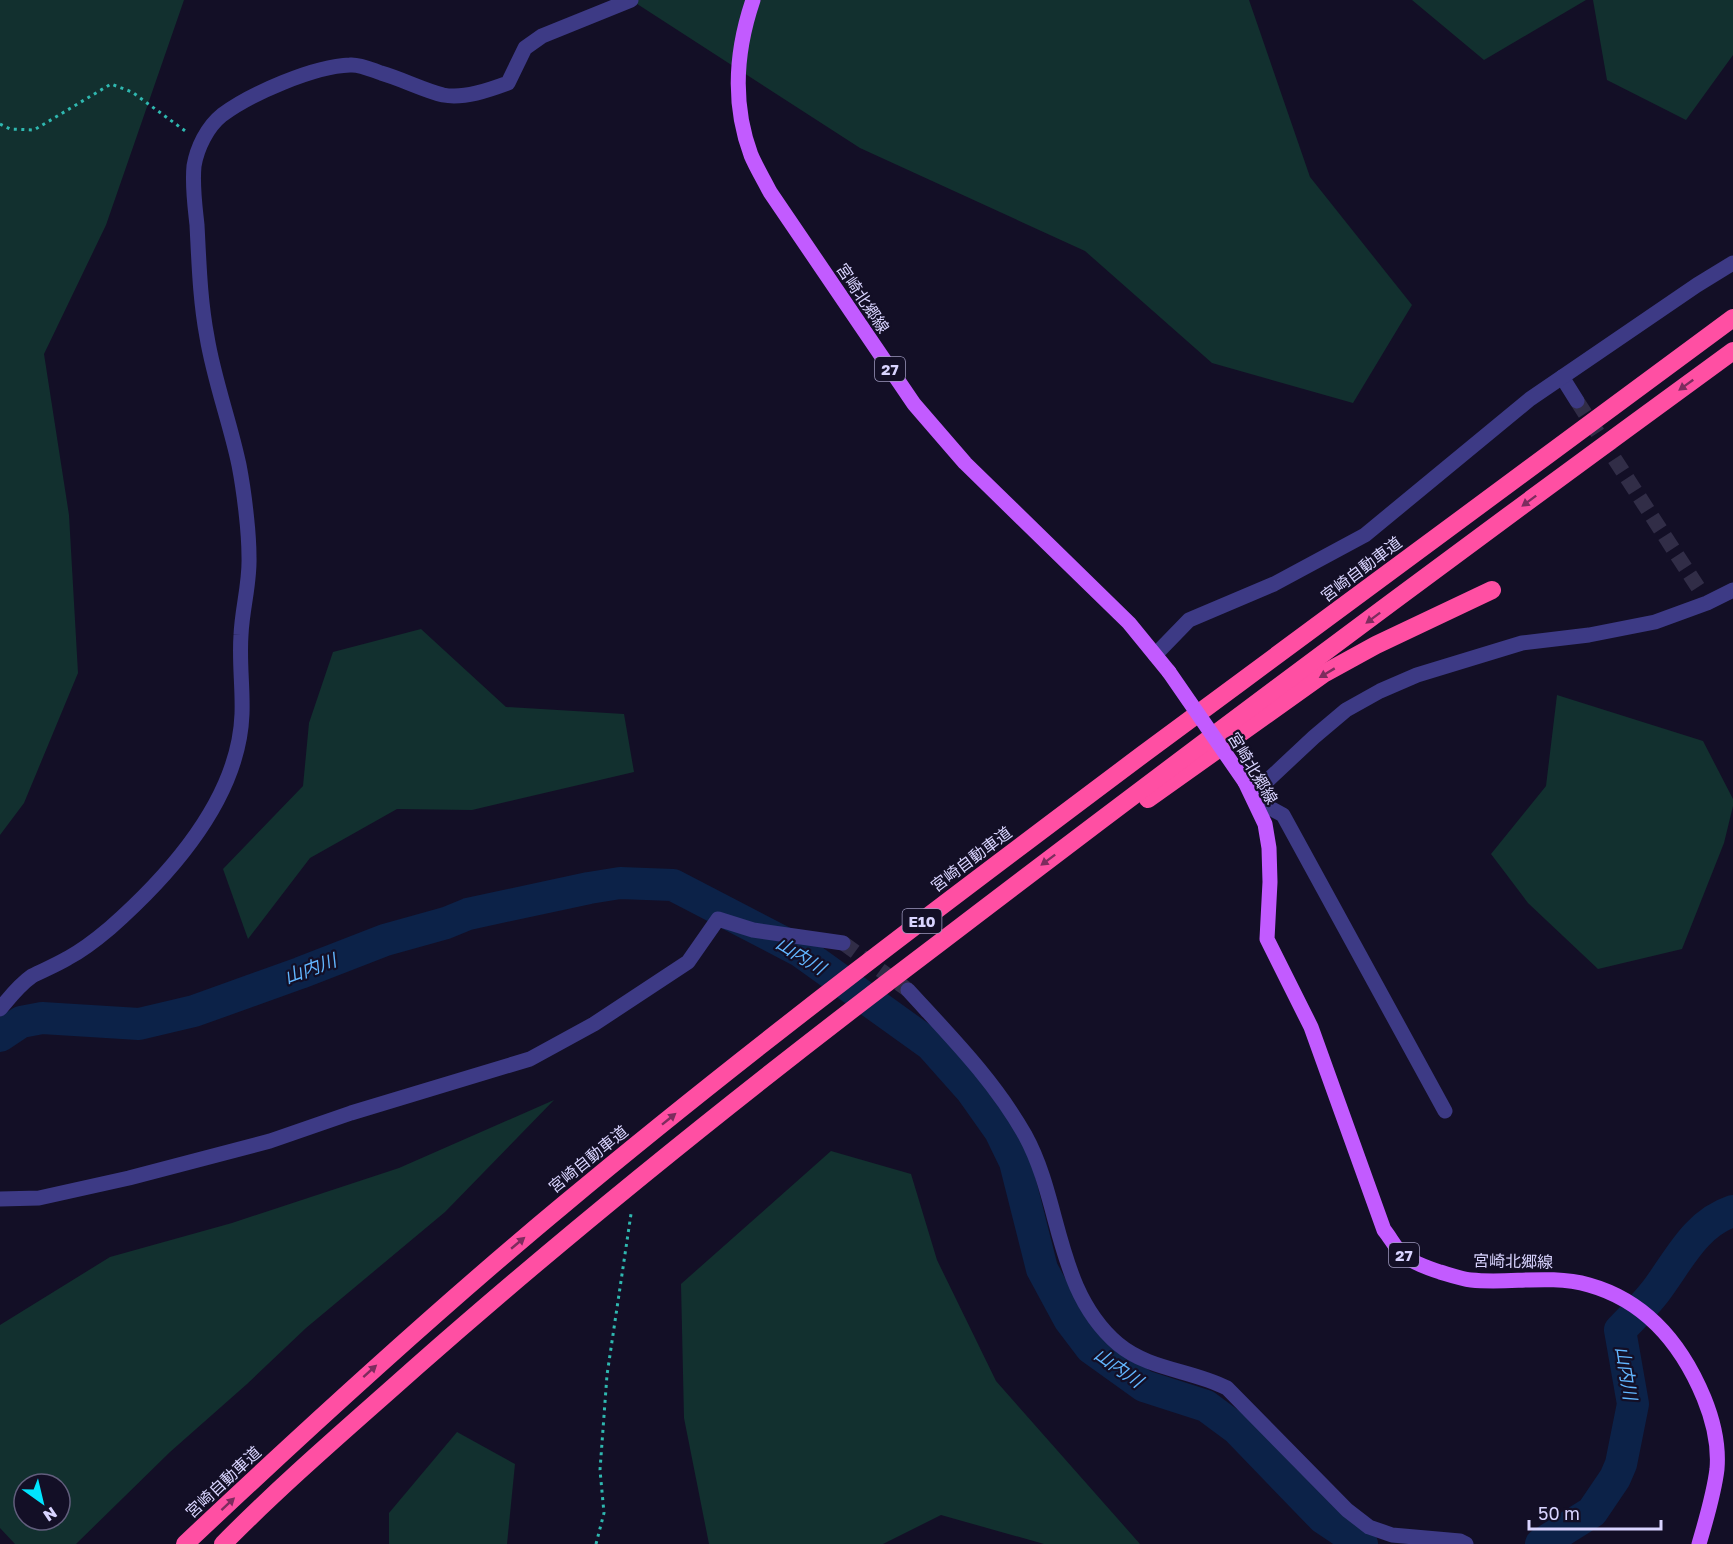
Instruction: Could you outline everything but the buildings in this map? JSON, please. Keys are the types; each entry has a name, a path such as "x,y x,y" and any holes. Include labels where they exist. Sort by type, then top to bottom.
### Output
{"highway":[{"name":"宮崎自動車道","path":"185,1544 351,1388 437,1312 564,1204 779,1030 1018,848 1733,318"},
{"name":"E10","path":"223,1544 374,1404 525,1271 727,1106 1083,832 1733,351"},
{"path":"1083,832 1137,807 1325,673 1376,645 1492,590"}],"main road":[{"name":"宮崎北郷線","path":"753,0 744,27 738,60 740,110 751,154 770,192 914,404 965,463 1121,615 1169,672 1252,795 1265,824 1269,848 1267,939 1311,1027 1384,1230 1403,1254 1429,1269 1470,1280 1560,1280 1590,1285 1627,1302 1660,1327 1684,1356 1698,1382 1714,1426 1717,1468 1711,1502 1699,1544"}],"street":[{"path":"0,1009 14,991 32,977 69,958 110,928 159,881 193,840 210,814 226,780 235,752 242,716 239,667 242,614 249,582 249,555 239,466 207,339 200,288 194,180 194,163 202,143 215,122 237,105 271,88 322,70 352,64 400,78 446,96 480,92 508,83 525,48 542,36 630,0"},
{"path":"1155,655 1189,620 1274,584 1365,535 1530,399 1733,263"},
{"path":"1563,377 1577,401"},
{"path":"1446,1111 1283,815 1252,795 1314,737 1346,711 1380,691 1417,675 1522,643 1589,635 1655,622 1704,598 1733,590"},
{"path":"0,1193 0,1199 39,1198 129,1178 270,1141 351,1113 530,1059 594,1024 688,962 718,919 753,930 843,943"},
{"path":"908,990 983,1072 1025,1135 1041,1174 1074,1282 1094,1318 1118,1344 1137,1357 1171,1370 1212,1380 1227,1388 1347,1510 1369,1527 1392,1535 1460,1541 1466,1544"}],"path":[{"path":"0,124 10,129 34,130 111,84 132,92 202,143"},
{"path":"596,1544 604,1513 600,1470 608,1375 631,1214"}],"green space":[{"path":"0,0 184,0 106,225 44,354 69,515 78,673 24,803 0,835"},
{"path":"631,0 1249,0 1310,177 1412,305 1353,403 1212,363 1085,251 860,148"},
{"path":"1412,0 1586,0 1484,60"},
{"path":"1593,0 1733,0 1733,55 1686,120 1607,80"},
{"path":"421,629 506,707 624,714 634,772 472,810 397,809 310,858 248,939 223,869 303,786 309,723 333,652"},
{"path":"1557,695 1703,741 1733,799 1724,843 1682,949 1598,969 1528,903 1491,854 1546,786"},
{"path":"554,1100 445,1212 306,1328 170,1452 76,1544 15,1544 0,1528 0,1325 110,1257 232,1223 399,1168"},
{"path":"831,1151 911,1174 937,1260 996,1381 1140,1544 1044,1544 941,1515 883,1544 709,1544 684,1418 681,1284"},
{"path":"457,1432 515,1464 507,1544 389,1544 389,1513"}],"waterway":[{"name":"山内川","path":"0,1036 21,1022 42,1018 139,1024 194,1011 385,940 446,923 468,914 620,883 673,885 800,951 931,1045 971,1090 1000,1131 1015,1162 1042,1269 1069,1319 1091,1348 1144,1386 1206,1406 1237,1429 1323,1518 1362,1544"},
{"name":"山内川","path":"1541,1544 1592,1512 1615,1478 1621,1464 1633,1404 1620,1330 1651,1297 1697,1234 1719,1217 1733,1211"}],"tunnel":[{"path":"1577,401 1701,592"},
{"path":"843,943 908,990"}]}
